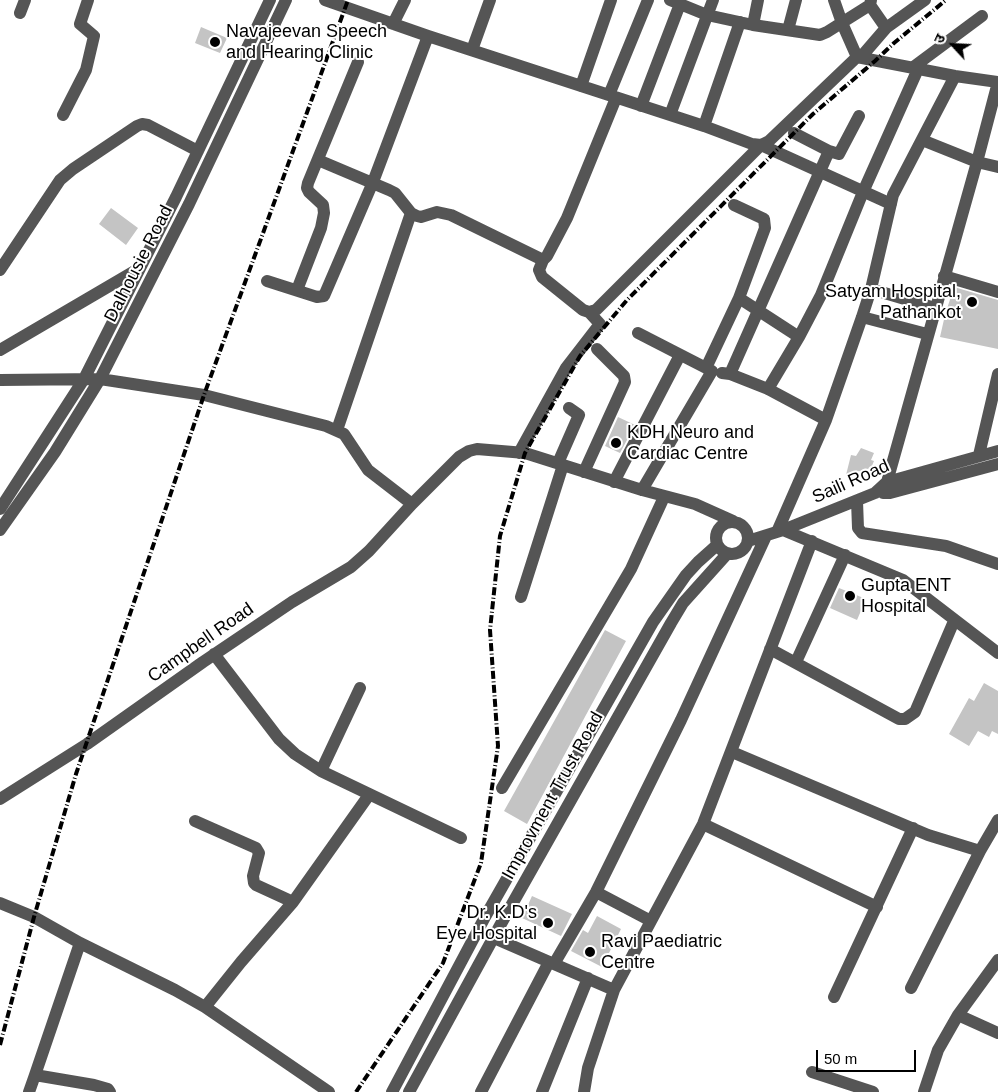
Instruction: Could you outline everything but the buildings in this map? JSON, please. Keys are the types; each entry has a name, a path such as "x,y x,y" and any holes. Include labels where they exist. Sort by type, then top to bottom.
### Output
{"street":[{"path":"20,14 25,0"},
{"path":"63,114 86,70 94,36 80,24 88,0"},
{"name":"Dalhousie Road","path":"0,509 84,379 198,151 270,0"},
{"name":"Dalhousie Road","path":"0,530 55,452 100,379 189,204 286,0"},
{"path":"325,0 428,36 704,126 752,144 761,145 891,204"},
{"path":"393,24 405,0"},
{"path":"472,50 490,0"},
{"path":"581,86 611,0"},
{"path":"519,453 566,368 600,324 589,312 583,310 542,277 539,270 567,218 648,0"},
{"path":"670,115 713,0"},
{"path":"753,25 758,0"},
{"path":"788,30 796,0"},
{"path":"834,0 842,23 859,57"},
{"path":"589,312 596,310 761,145 769,141 859,57 886,28 924,0"},
{"path":"641,106 675,2 707,15 753,25 820,35 842,23 871,2 886,28"},
{"path":"768,389 821,295 915,68 982,16"},
{"path":"704,126 740,22"},
{"path":"267,281 317,297 324,296 373,182 428,36"},
{"path":"859,57 956,76 998,82 928,334 889,488 998,464"},
{"path":"297,290 324,218 323,205 308,192 307,188 358,62"},
{"path":"481,1092 551,963 596,892 775,532 826,420 871,289 893,195 956,76"},
{"path":"794,133 829,151 839,154 859,116"},
{"path":"0,270 60,180 73,169 137,126 142,124 148,125 198,151"},
{"path":"922,140 977,162 998,167"},
{"path":"730,374 829,151"},
{"path":"318,160 373,182 395,194 410,213 421,217 437,212 451,215 543,260"},
{"path":"642,490 709,370 740,298 766,223 764,219 734,205"},
{"path":"337,430 410,213"},
{"path":"0,350 163,254"},
{"path":"944,276 998,292"},
{"path":"871,289 935,308"},
{"path":"740,298 799,337"},
{"path":"862,317 928,334"},
{"path":"638,333 709,370 730,374 768,389 826,420"},
{"path":"584,472 625,382 624,376 597,349"},
{"path":"614,482 680,354"},
{"path":"979,455 998,374"},
{"path":"0,380 100,379 204,395 337,430 350,440 368,470 412,504"},
{"path":"522,597 560,464 579,416 568,408"},
{"name":"Campbell Road","path":"0,799 87,744 214,654 292,602 351,567 369,551 446,468 469,451 477,449 519,453 664,497 695,504 733,521"},
{"name":"Saili Road","path":"748,541 979,455 998,451"},
{"path":"502,788 631,568 664,497"},
{"path":"857,501 858,528 862,533 946,546 998,564"},
{"path":"733,521 740,523 745,528 748,534 748,541 745,548 734,554 727,554 717,545 715,538 720,526 726,522 733,521"},
{"path":"775,532 812,541 903,580 998,654"},
{"path":"584,1092 588,1068 614,990 703,824 812,541"},
{"path":"392,1092 485,917 658,616 686,576 717,545"},
{"name":"Improvment Trust Road","path":"409,1092 502,922 683,603 727,554"},
{"path":"796,662 845,555"},
{"path":"770,649 899,719 905,719 915,712 954,621"},
{"path":"214,654 279,739 295,754 321,771 462,838"},
{"path":"321,771 360,688"},
{"path":"596,725 609,732"},
{"path":"732,752 913,828 980,851"},
{"path":"205,1007 293,902 369,795"},
{"path":"911,988 980,851 998,820"},
{"path":"195,821 256,848 259,853 253,876 256,886 293,902"},
{"path":"703,824 876,907"},
{"path":"834,997 913,828"},
{"path":"596,892 651,921"},
{"path":"0,903 34,917 80,943 205,1007 329,1092"},
{"path":"485,917 502,922"},
{"path":"494,938 614,990"},
{"path":"29,1092 80,943"},
{"path":"924,1092 938,1050 958,1015 998,960"},
{"path":"542,1092 588,978"},
{"path":"958,1015 998,1033"},
{"path":"812,1072 873,1092"},
{"path":"35,1076 94,1085 108,1089 110,1092"}],"railway":[{"path":"0,1045 34,917 76,774 204,395 348,0"},
{"path":"356,1092 443,963 481,863 498,746 490,630 500,536 525,453 580,356 627,300 813,114 946,0"}],"place":[{"name":"Navajeevan Speech and Hearing Clinic","path":"215,42"},
{"name":"Satyam Hospital, Pathankot","path":"972,302"},
{"name":"KDH Neuro and Cardiac Centre","path":"616,443"},
{"name":"Gupta ENT Hospital","path":"850,596"},
{"name":"Dr. K.D's Eye Hospital","path":"548,923"},
{"name":"Ravi Paediatric Centre","path":"590,952"}]}
